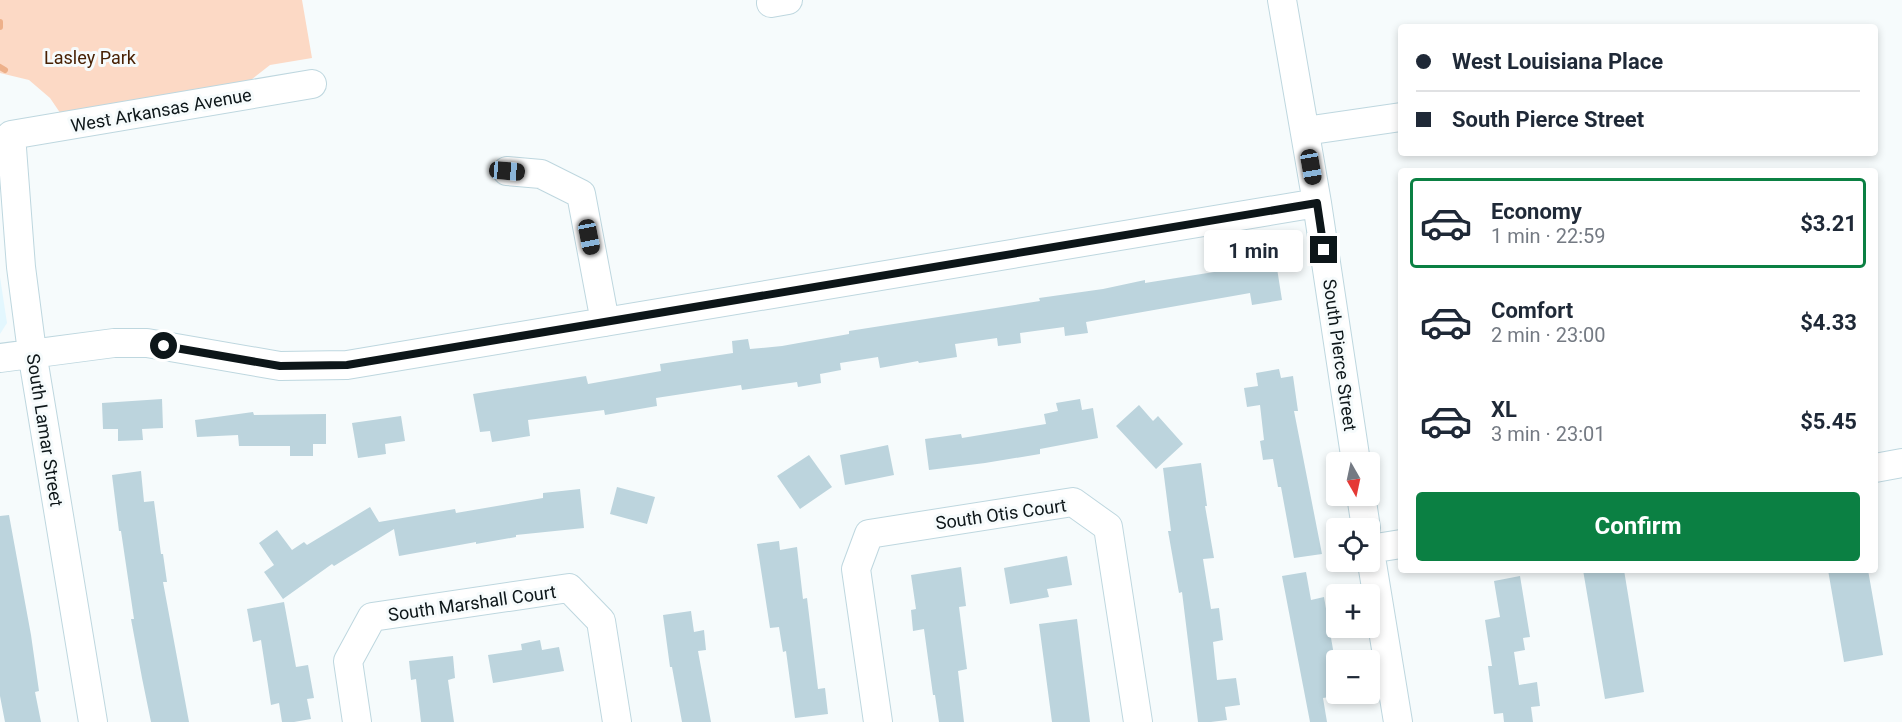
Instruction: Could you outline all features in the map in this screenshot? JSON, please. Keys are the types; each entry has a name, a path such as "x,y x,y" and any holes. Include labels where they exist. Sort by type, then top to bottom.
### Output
{"street":[{"name":"South Pierce Street","path":"1282,0 1317,203 1354,452"},
{"name":"West Arkansas Avenue","path":"11,135 312,84"},
{"path":"1305,131 1398,117"},
{"name":"South Lamar Street","path":"11,135 21,267 32,352 93,722"},
{"path":"507,171 541,174 581,194 605,322"},
{"path":"0,358 114,343 147,343 280,366 347,365 1317,203"},
{"path":"1878,467 1902,463"},
{"name":"South Otis Court","path":"878,722 856,569 869,534 1073,502 1108,527 1138,722"},
{"path":"1380,548 1398,545"},
{"path":"1374,572 1398,722"},
{"name":"South Marshall Court","path":"357,722 348,661 372,618 569,588 601,621 617,722"}],"shaded area":[{"path":"0,277 7,323 0,334"}],"green space":[{"name":"Lasley Park","path":"0,0 302,0 312,58 270,65 237,91 65,120 50,98 29,80 0,73"}],"building":[{"path":"1276,262 1282,300 1252,305 1250,293 1086,322 1088,333 1065,336 1064,327 1020,333 1021,343 998,346 997,338 955,344 957,357 880,368 878,357 840,363 841,370 820,374 821,383 798,387 797,382 742,390 741,385 656,398 657,406 605,415 604,410 528,420 530,436 492,442 490,431 480,432 473,394 586,376 588,384 661,371 660,364 733,353 732,341 748,339 750,349 782,346 849,334 849,331 1040,301 1039,298 1103,289 1145,280 1145,283"},
{"path":"1279,369 1281,378 1293,376 1298,411 1294,411 1322,554 1294,558 1281,487 1278,487 1273,459 1263,460 1260,441 1264,440 1260,405 1247,407 1244,388 1258,386 1256,373"},
{"path":"162,399 163,428 142,429 143,440 118,441 118,429 103,429 102,403"},
{"path":"1080,399 1082,410 1093,408 1098,438 1040,449 1040,454 929,470 925,439 961,434 962,438 1046,424 1044,414 1058,411 1056,403"},
{"path":"1139,405 1153,421 1158,416 1183,444 1156,469 1116,426"},
{"path":"253,412 254,415 326,414 326,444 313,444 313,456 290,456 290,446 239,446 238,435 197,437 195,420"},
{"path":"401,416 405,441 385,444 386,454 358,458 352,423"},
{"path":"888,445 894,475 845,485 840,455"},
{"path":"809,455 832,487 800,509 777,476"},
{"path":"1201,463 1207,506 1205,506 1214,558 1203,559 1211,609 1219,608 1223,640 1213,642 1217,680 1236,678 1240,705 1225,707 1227,720 1211,722 1198,722 1182,592 1179,593 1168,531 1171,531 1163,468"},
{"path":"141,471 144,502 154,501 167,582 163,582 189,722 151,722 142,678 131,619 134,619 112,475"},
{"path":"617,487 655,497 647,524 610,514"},
{"path":"580,489 584,528 516,535 516,537 399,556 394,529 334,566 332,564 283,599 264,572 274,565 259,543 277,530 292,550 304,542 307,545 370,507 379,522 455,509 456,513 543,498 543,493"},
{"path":"9,515 31,635 39,691 35,692 41,722 5,722 0,696 0,516"},
{"path":"779,541 780,550 797,547 803,599 807,598 818,689 825,688 828,714 795,718 786,651 783,652 779,627 770,628 757,544"},
{"path":"1067,556 1072,585 1047,589 1049,597 1010,604 1004,568"},
{"path":"961,567 966,606 959,607 967,669 958,671 964,722 939,722 924,629 913,631 911,610 916,609 911,575"},
{"path":"1306,572 1311,600 1324,597 1326,638 1331,638 1333,650 1326,650 1326,698 1323,698 1327,722 1310,722 1282,576"},
{"path":"1584,573 1624,573 1644,692 1605,699"},
{"path":"1829,573 1869,573 1883,655 1844,662"},
{"path":"1520,576 1530,637 1523,638 1525,650 1514,652 1519,685 1537,682 1540,706 1531,707 1533,722 1504,722 1503,713 1494,714 1488,666 1492,666 1485,620 1500,617 1494,581"},
{"path":"284,602 296,667 308,665 314,698 307,699 311,719 294,722 282,722 279,703 271,705 261,640 253,642 247,609"},
{"path":"691,611 694,632 704,630 706,650 698,651 711,722 682,722 672,667 670,667 663,615"},
{"path":"1077,619 1090,722 1052,722 1039,624"},
{"path":"540,640 542,650 559,647 564,671 493,683 488,655 522,650 521,644"},
{"path":"453,656 455,678 448,680 454,722 421,722 416,679 411,680 409,661"}],"waterway":[{"path":"0,22 0,27"},
{"path":"0,67 5,70"}],"route":[{"path":"164,346 280,366 347,365 1317,203 1324,250"}]}
